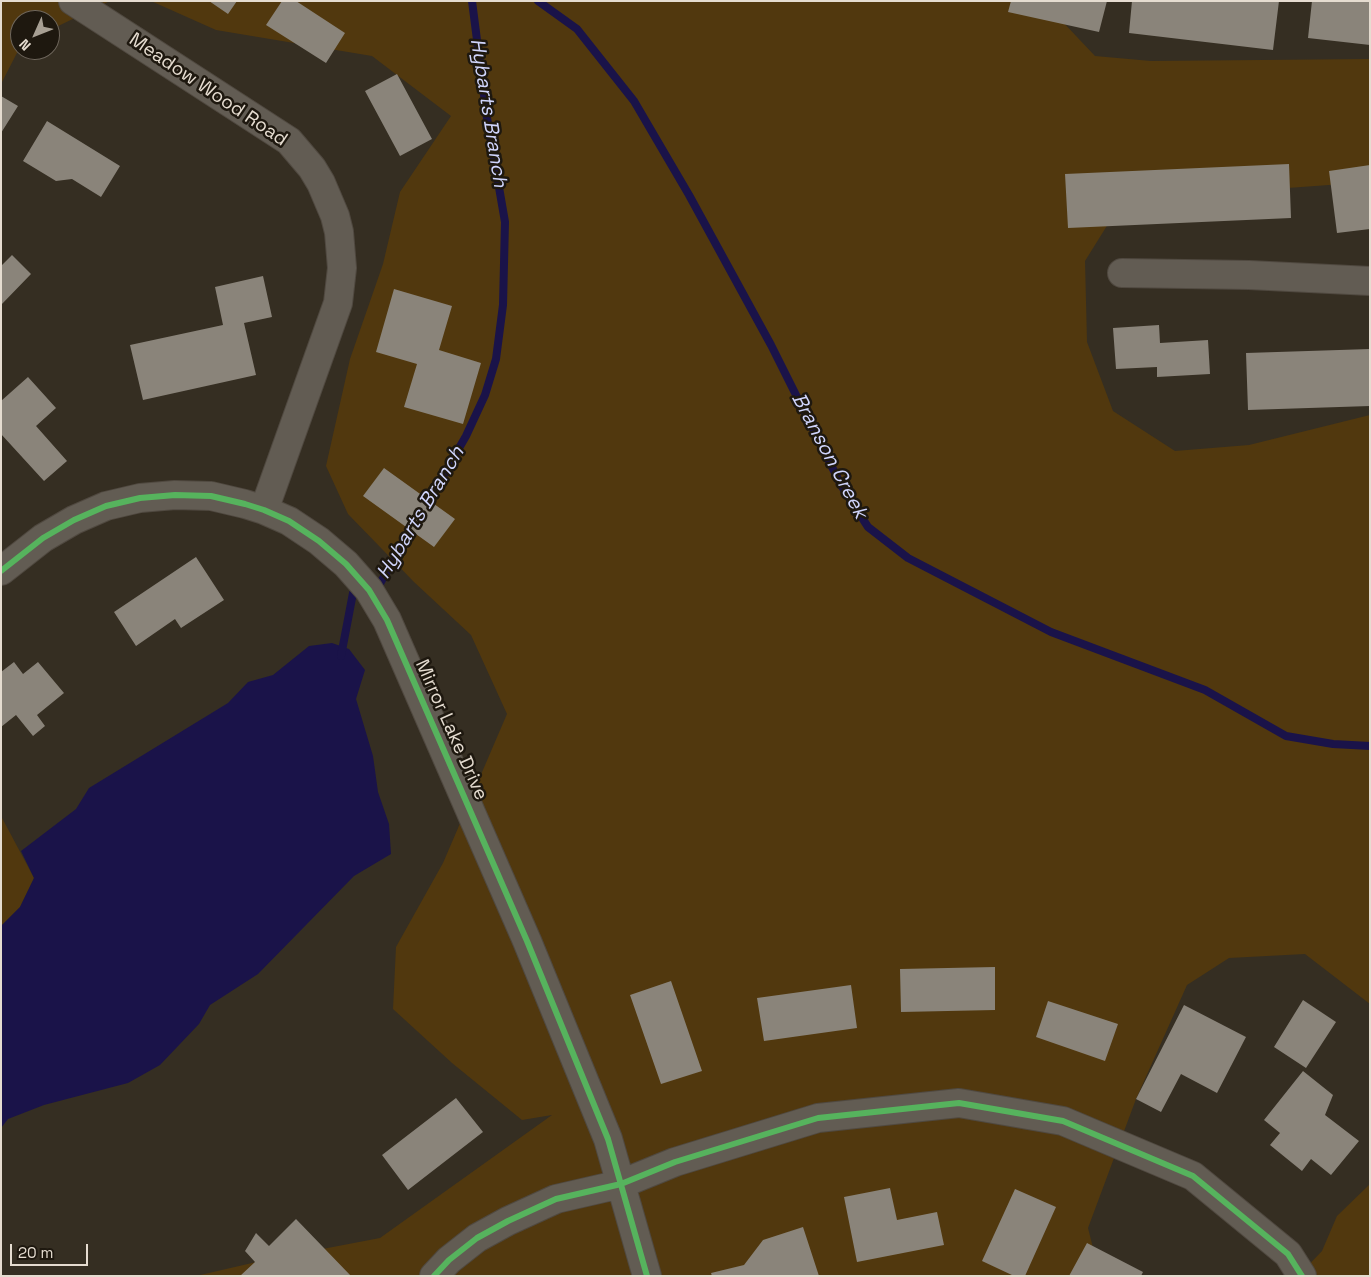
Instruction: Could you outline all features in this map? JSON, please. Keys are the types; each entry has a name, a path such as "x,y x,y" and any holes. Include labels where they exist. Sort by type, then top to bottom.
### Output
{"street":[{"name":"Meadow Wood Road","path":"73,1 289,141 312,168 321,183 335,216 339,232 342,268 338,302 264,510"},
{"path":"1122,273 1249,275 1370,281"},
{"name":"Mirror Lake Drive","path":"5,560 74,520 106,506 140,498 175,495 211,496 264,510 289,521 319,541 346,564 369,590 388,620 530,950 608,1139 647,1276"},
{"path":"434,1276 449,1260 477,1238 508,1221 556,1200 621,1184 675,1162 818,1118 959,1103 1063,1121 1193,1176 1288,1254 1302,1276"}],"shaded area":[{"path":"1,1 110,1 60,25 60,10 10,10 10,60 13,60 1,84"},
{"path":"151,1 1043,1 1095,56 1151,61 1370,59 1370,182 1123,200 1085,261 1087,342 1113,411 1175,451 1249,445 1370,415 1370,1004 1305,954 1229,958 1187,985 1136,1099 1088,1228 1100,1276 196,1276 265,1260 380,1238 552,1115 522,1120 452,1063 393,1009 396,947 443,863 507,714 471,635 414,582 348,514 326,466 350,359 383,264 400,192 451,116 372,56 216,30"},
{"path":"332,643 349,649 365,670 356,699 373,756 378,792 389,824 391,854 354,876 258,974 210,1005 199,1024 160,1065 128,1083 44,1105 8,1119 1,1128 1,926 20,907 34,878 21,851 76,809 89,788 228,703 248,682 273,675 309,646"},
{"path":"1,816 34,878 20,907 1,926"},
{"path":"1370,1184 1370,1276 1298,1276 1322,1251 1337,1216"}],"building":[{"path":"209,1 237,1 228,14"},
{"path":"282,1 296,1 345,33 326,63 266,25"},
{"path":"1011,1 1107,1 1099,32 1008,12"},
{"path":"1132,1 1279,1 1273,50 1129,33"},
{"path":"1312,1 1370,1 1370,45 1308,38"},
{"path":"397,74 432,139 400,156 365,91"},
{"path":"1,96 18,106 1,133"},
{"path":"47,121 120,166 101,197 72,179 56,181 23,161"},
{"path":"1289,164 1291,218 1068,228 1065,174"},
{"path":"1370,165 1370,229 1337,233 1329,171"},
{"path":"12,255 31,274 1,305 1,266"},
{"path":"263,276 272,317 244,323 256,375 143,400 130,345 223,325 215,287"},
{"path":"394,289 452,306 439,350 481,363 463,424 404,407 417,364 376,352"},
{"path":"1159,325 1160,343 1208,340 1210,374 1157,377 1157,367 1116,369 1113,328"},
{"path":"1370,349 1370,406 1248,410 1246,353"},
{"path":"28,377 56,408 36,426 67,461 44,481 1,434 1,401"},
{"path":"384,468 455,519 434,547 363,496"},
{"path":"196,557 224,600 181,628 175,619 136,646 114,612"},
{"path":"14,662 23,674 38,662 64,693 37,715 45,726 33,736 16,715 1,727 1,672"},
{"path":"995,967 995,1010 901,1012 900,969"},
{"path":"671,981 702,1071 661,1084 630,995"},
{"path":"851,985 857,1028 764,1041 757,998"},
{"path":"1303,1000 1336,1022 1306,1068 1274,1047"},
{"path":"1048,1001 1118,1024 1105,1061 1036,1037"},
{"path":"1184,1005 1246,1037 1217,1093 1181,1074 1161,1112 1136,1099"},
{"path":"1303,1071 1333,1095 1325,1115 1359,1141 1331,1175 1311,1159 1302,1171 1270,1145 1280,1133 1264,1120"},
{"path":"456,1098 483,1132 408,1190 382,1155"},
{"path":"890,1188 897,1220 937,1212 944,1245 857,1262 844,1197"},
{"path":"1015,1189 1056,1207 1025,1276 1014,1276 982,1261"},
{"path":"296,1219 351,1276 240,1276 255,1262 245,1251 256,1233 269,1246"},
{"path":"803,1227 819,1276 712,1276 711,1273 744,1265 763,1240"},
{"path":"1087,1243 1143,1272 1141,1276 1069,1276"}],"waterway":[{"name":"Hybarts Branch","path":"424,509 466,436 485,395 496,359 503,305 505,222 487,118 472,1"},
{"name":"Branson Creek","path":"538,1 577,29 634,101 689,195 771,345 841,485 868,527 908,558 1051,632 1205,690 1286,736 1333,744 1370,746"},
{"name":"Hybarts Branch","path":"373,588 378,587 415,523"},
{"name":"Hybarts Branch","path":"341,656 353,593 362,591"}],"cycle path":[{"path":"1,571 43,538 74,520 106,506 140,498 175,495 211,496 264,510 289,521 319,541 346,564 369,590 387,620 527,941 608,1139 647,1276"},
{"path":"434,1276 449,1260 477,1238 508,1221 556,1199 621,1184 675,1162 818,1118 959,1103 1063,1121 1193,1176 1288,1254 1302,1276"}]}
